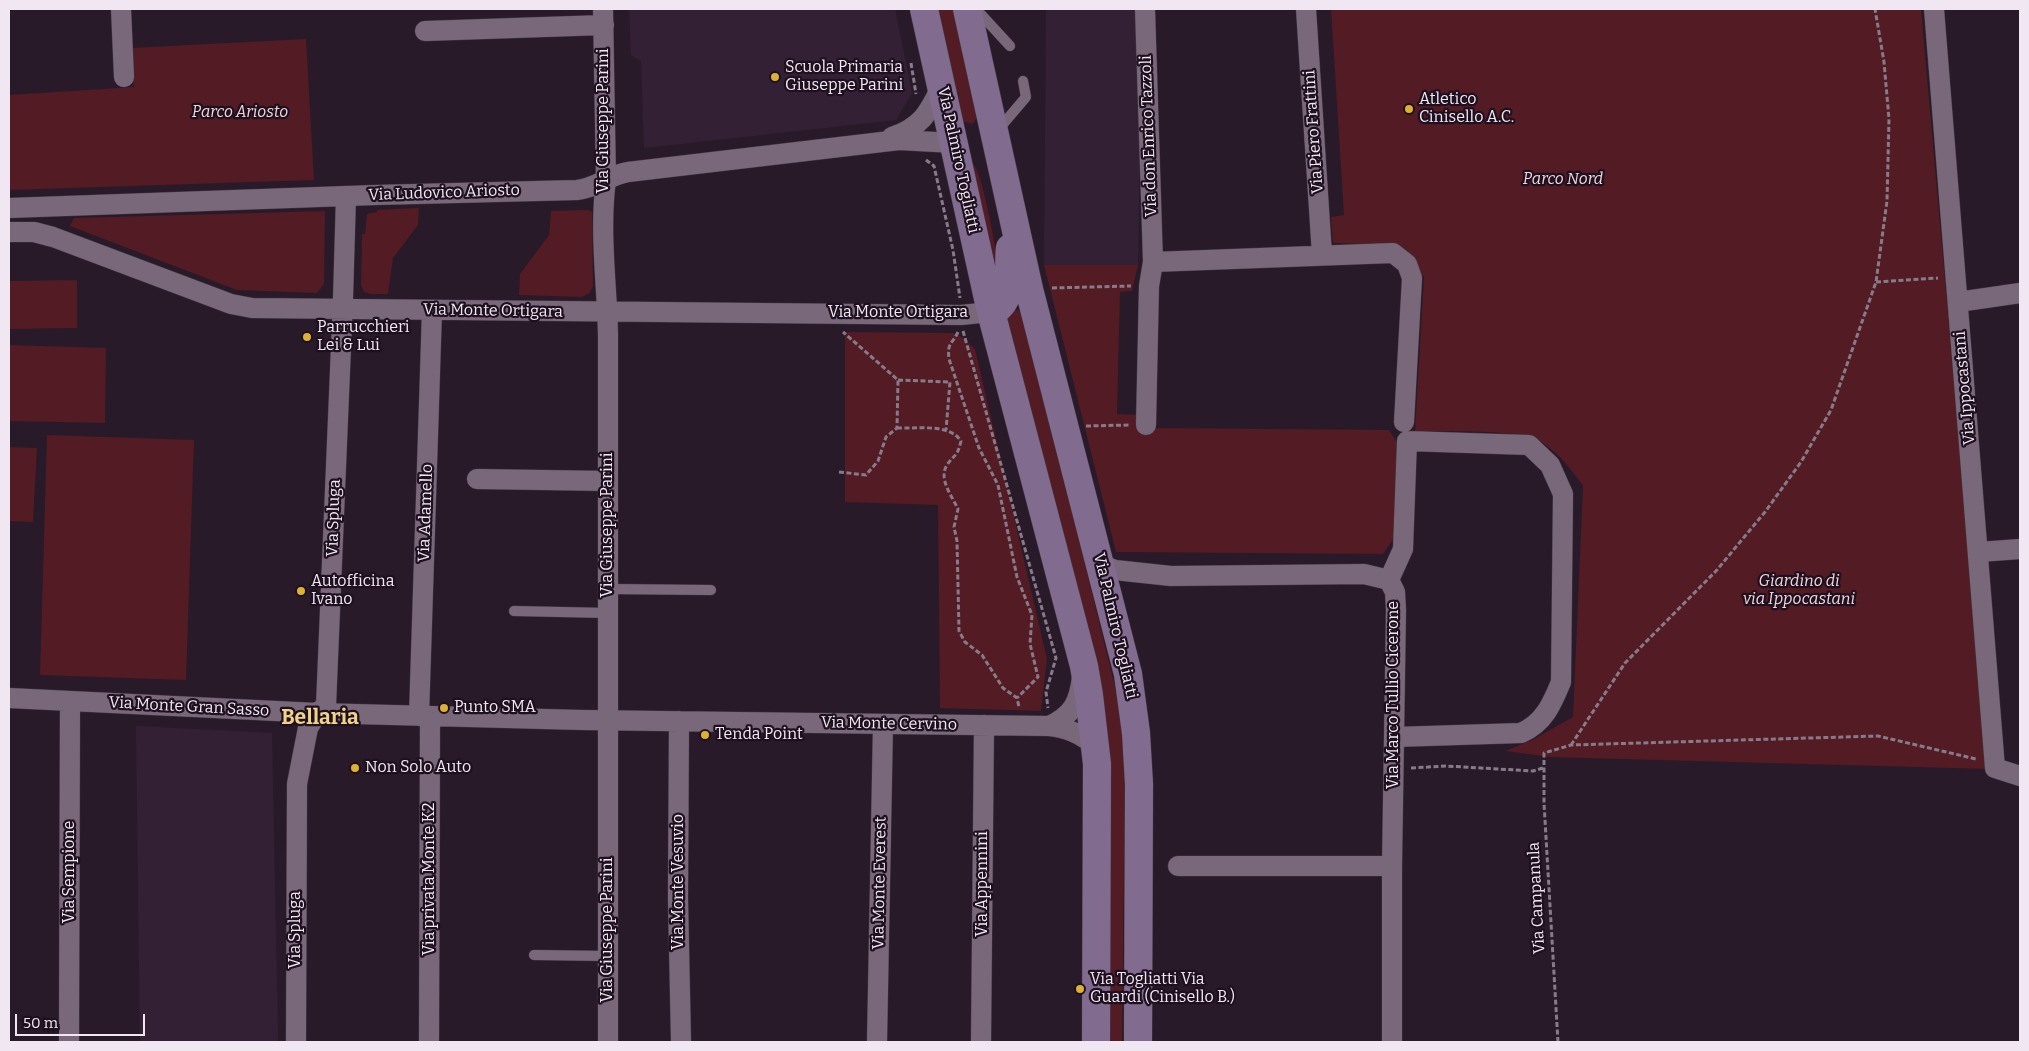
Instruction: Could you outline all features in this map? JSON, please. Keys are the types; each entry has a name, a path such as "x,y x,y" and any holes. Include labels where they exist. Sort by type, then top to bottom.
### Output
{"street":[{"path":"121,9 124,77"},
{"name":"Via Palmiro Togliatti","path":"924,9 991,312 1084,666 1095,746 1097,777 1096,1042"},
{"name":"Via Palmiro Togliatti","path":"967,9 1029,289 1128,674 1136,733 1139,784 1138,1042"},
{"name":"Via don Enrico Tazzoli","path":"1145,9 1154,262 1149,286 1146,425"},
{"name":"Via Piero Frattini","path":"1306,9 1322,255"},
{"name":"Via Ippocastani","path":"1934,9 1979,552 1994,768"},
{"path":"425,31 603,17"},
{"name":"Via Giuseppe Parini","path":"603,17 606,180 603,198 605,289 608,312 608,1042"},
{"name":"Via Ludovico Ariosto","path":"873,144 916,126 929,111 941,87"},
{"name":"Via Ludovico Ariosto","path":"9,208 577,190 594,186 615,174 628,172 909,140 954,143"},
{"path":"954,143 961,143 977,153 1010,208"},
{"name":"Via Spluga","path":"296,1042 297,784 308,728 317,713 326,706 346,196"},
{"name":"Via Palmiro Togliatti","path":"991,312 1003,303 1008,288 1010,208"},
{"name":"Via Monte Ortigara","path":"9,232 34,232 62,240 231,304 264,309 961,315 991,312"},
{"path":"1154,262 1393,254 1407,264 1412,278 1404,422"},
{"path":"1958,302 2020,292"},
{"name":"Via Adamello","path":"425,716 432,310"},
{"path":"1388,580 1403,549 1407,441 1529,445 1550,464 1563,494 1561,682 1550,709 1529,730 1521,733 1395,737"},
{"path":"477,478 608,481"},
{"path":"1979,552 2020,549"},
{"name":"Via Marco Tullio Cicerone","path":"1100,564 1116,570 1154,575 1364,574 1388,580 1395,592 1396,610 1392,866 1392,1042"},
{"path":"1049,726 1065,717 1073,709 1079,695 1084,666"},
{"name":"Via Monte Gran Sasso","path":"9,698 317,713 608,720"},
{"name":"Via Sempione","path":"69,1042 70,702"},
{"name":"Via privata Monte K2","path":"425,716 429,1042"},
{"name":"Via Monte Cervino","path":"608,720 1049,726 1070,730 1095,746"},
{"name":"Via Monte Vesuvio","path":"679,721 678,898 680,1042"},
{"name":"Via Monte Everest","path":"877,1042 884,724"},
{"name":"Via Appennini","path":"981,1042 984,725"},
{"path":"1994,768 2020,776"},
{"path":"1178,866 1392,866"}],"lane":[{"path":"976,9 1010,46"},
{"path":"994,135 1026,97 1023,81"},
{"path":"608,589 711,590"},
{"path":"514,611 608,614"},
{"path":"534,955 608,956"}],"path":[{"path":"1571,745 1625,662 1716,571 1765,512 1801,462 1830,410 1876,282 1888,201 1889,119 1884,62 1875,9"},
{"path":"910,54 916,98"},
{"path":"921,154 934,166 954,258 960,303"},
{"path":"1876,282 1956,277"},
{"path":"1029,289 1149,286"},
{"path":"838,328 898,380 950,382 946,430"},
{"path":"1017,698 1038,677 1030,644 1032,615 1017,577 998,485 979,448 949,359 948,350 950,343 957,336 960,328 1056,658 1046,692 1049,726"},
{"path":"896,428 898,380"},
{"path":"1065,426 1146,425"},
{"path":"839,472 866,475 878,461 886,437 896,428 946,430 956,434 961,442 958,454 946,466 944,481 958,509 954,526 957,541 959,631 965,642 982,655 1003,688 1017,698 1020,710"},
{"path":"1571,745 1878,736 1974,758 1994,768"},
{"name":"Via Campanula","path":"1558,1042 1544,753 1571,745"},
{"path":"1395,767 1446,766 1533,772 1544,768"}],"shaded area":[{"name":"Scuola Primaria Giuseppe Parini","path":"629,9 895,9 912,93 896,120 644,148 641,61 631,55"},
{"path":"1046,9 1137,9 1141,79 1138,265 1044,265"},
{"path":"136,726 272,733 278,1042 140,1042"}],"green space":[{"path":"934,9 955,9 977,117 973,124 961,121"},
{"path":"1331,9 1921,9 1988,769 1550,757 1505,751 1532,740 1573,717 1583,486 1557,454 1544,444 1527,436 1460,431 1415,431 1424,277 1407,251 1396,245 1333,243 1331,217 1344,215"},
{"name":"Parco Ariosto","path":"306,39 314,180 9,190 9,95 134,87 131,48"},
{"path":"971,161 976,168 985,196 1000,273 998,282"},
{"path":"419,208 418,225 393,258 388,294 364,292 361,285 362,234 365,234 367,214 377,212 377,210"},
{"path":"588,210 592,212 593,286 590,293 582,297 519,295 520,274 549,235 551,211"},
{"path":"325,211 324,284 317,293 237,290 70,226 74,218"},
{"path":"1044,265 1138,265 1132,291 1120,292 1117,414 1137,415 1137,430 1158,428 1389,430 1396,441 1396,535 1383,554 1116,552"},
{"path":"77,280 77,328 9,329 9,281"},
{"path":"1014,309 1020,311 1024,316 1117,695 1122,726 1125,761 1122,1042 1110,1042 1110,1015 1106,997 1109,790 1005,321 1008,311"},
{"path":"845,332 953,333 959,335 975,349 1047,659 1041,711 940,708 938,505 845,502"},
{"path":"9,345 106,348 105,423 9,421"},
{"path":"47,435 194,440 186,680 40,675"},
{"path":"9,447 37,448 33,522 9,521"}],"place":[{"name":"Scuola Primaria Giuseppe Parini","path":"775,77"},
{"name":"Atletico Cinisello A.C.","path":"1409,109"},
{"name":"Parrucchieri Lei & Lui","path":"307,337"},
{"name":"Autofficina Ivano","path":"301,591"},
{"name":"Punto SMA","path":"444,708"},
{"name":"Tenda Point","path":"705,735"},
{"name":"Non Solo Auto","path":"355,768"},
{"name":"Via Togliatti Via Guardi (Cinisello B.)","path":"1080,989"}],"district":[{"name":"Bellaria","path":"320,718"}],"park label":[{"name":"Parco Nord","path":"1563,180"},
{"name":"Giardino di via Ippocastani","path":"1799,591"}]}
